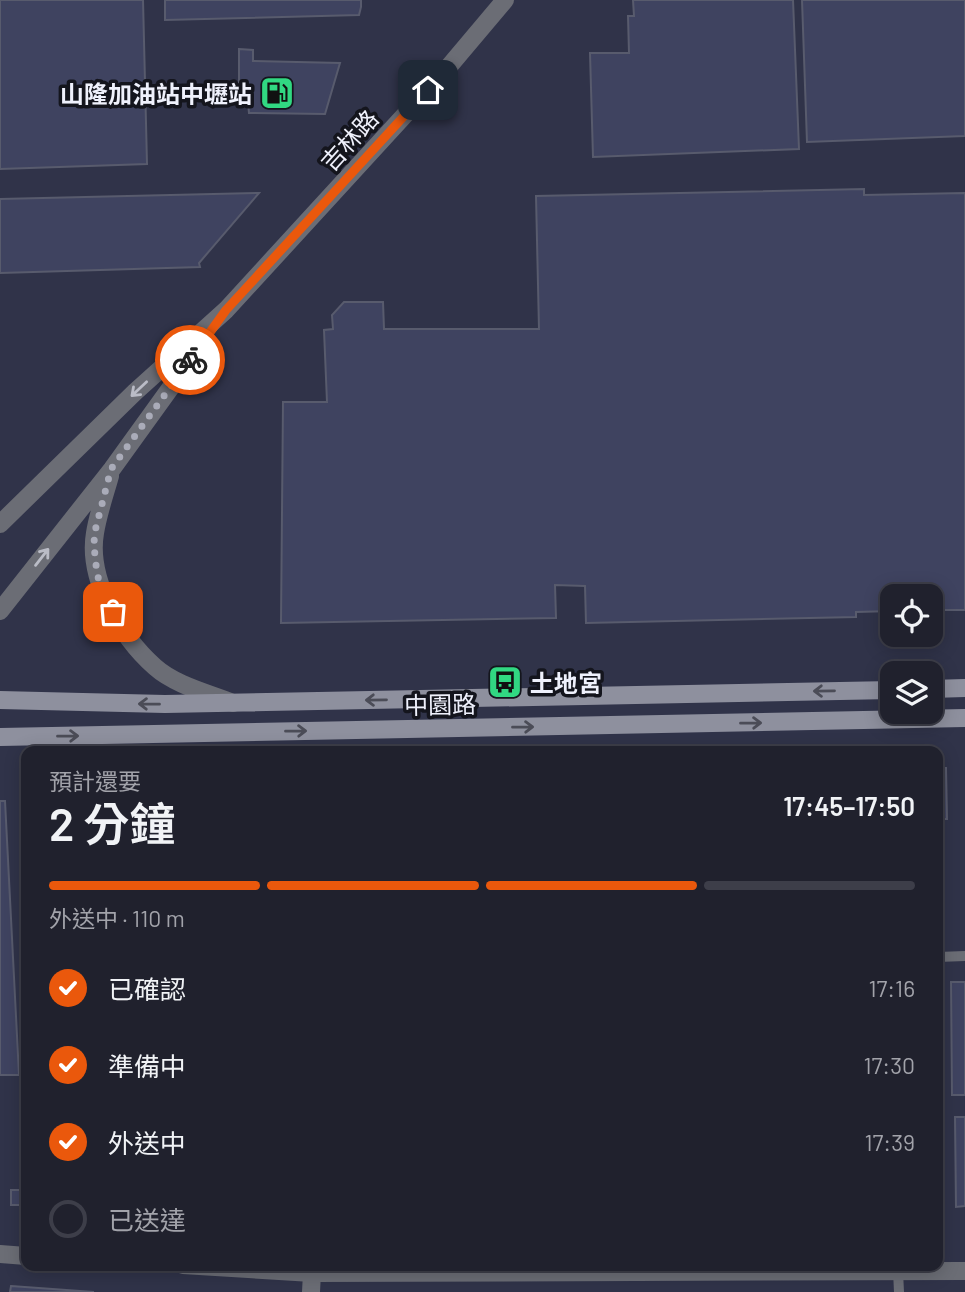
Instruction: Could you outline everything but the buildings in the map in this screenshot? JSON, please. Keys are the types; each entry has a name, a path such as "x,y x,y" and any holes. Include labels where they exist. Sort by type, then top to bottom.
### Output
{"main road":[{"path":"943,689 965,688"},
{"name":"中園路","path":"0,700 165,704 880,690"},
{"name":"中園路","path":"0,737 965,718"}],"street":[{"name":"吉林路","path":"0,524 135,392 226,310 446,70 505,0"},
{"name":"吉林路","path":"0,611 111,469 226,310"},
{"path":"111,469 94,535 100,588 131,641 156,668 233,703"},
{"path":"0,508 32,494"},
{"path":"0,1254 21,1256"},
{"path":"280,1271 965,1271"},
{"path":"311,1292 312,1273"}],"lane":[{"path":"943,957 965,956"},
{"path":"898,1271 899,1292"}],"shaded area":[{"path":"0,0 965,0 965,1292 0,1292"}],"way so far":[{"path":"113,612 100,588 94,535 111,469 190,360"}],"place":[{"name":"山隆加油站中壢站","path":"277,93"},
{"name":"土地宮","path":"505,682"}],"route":[{"path":"190,360 226,310 428,90"}]}
